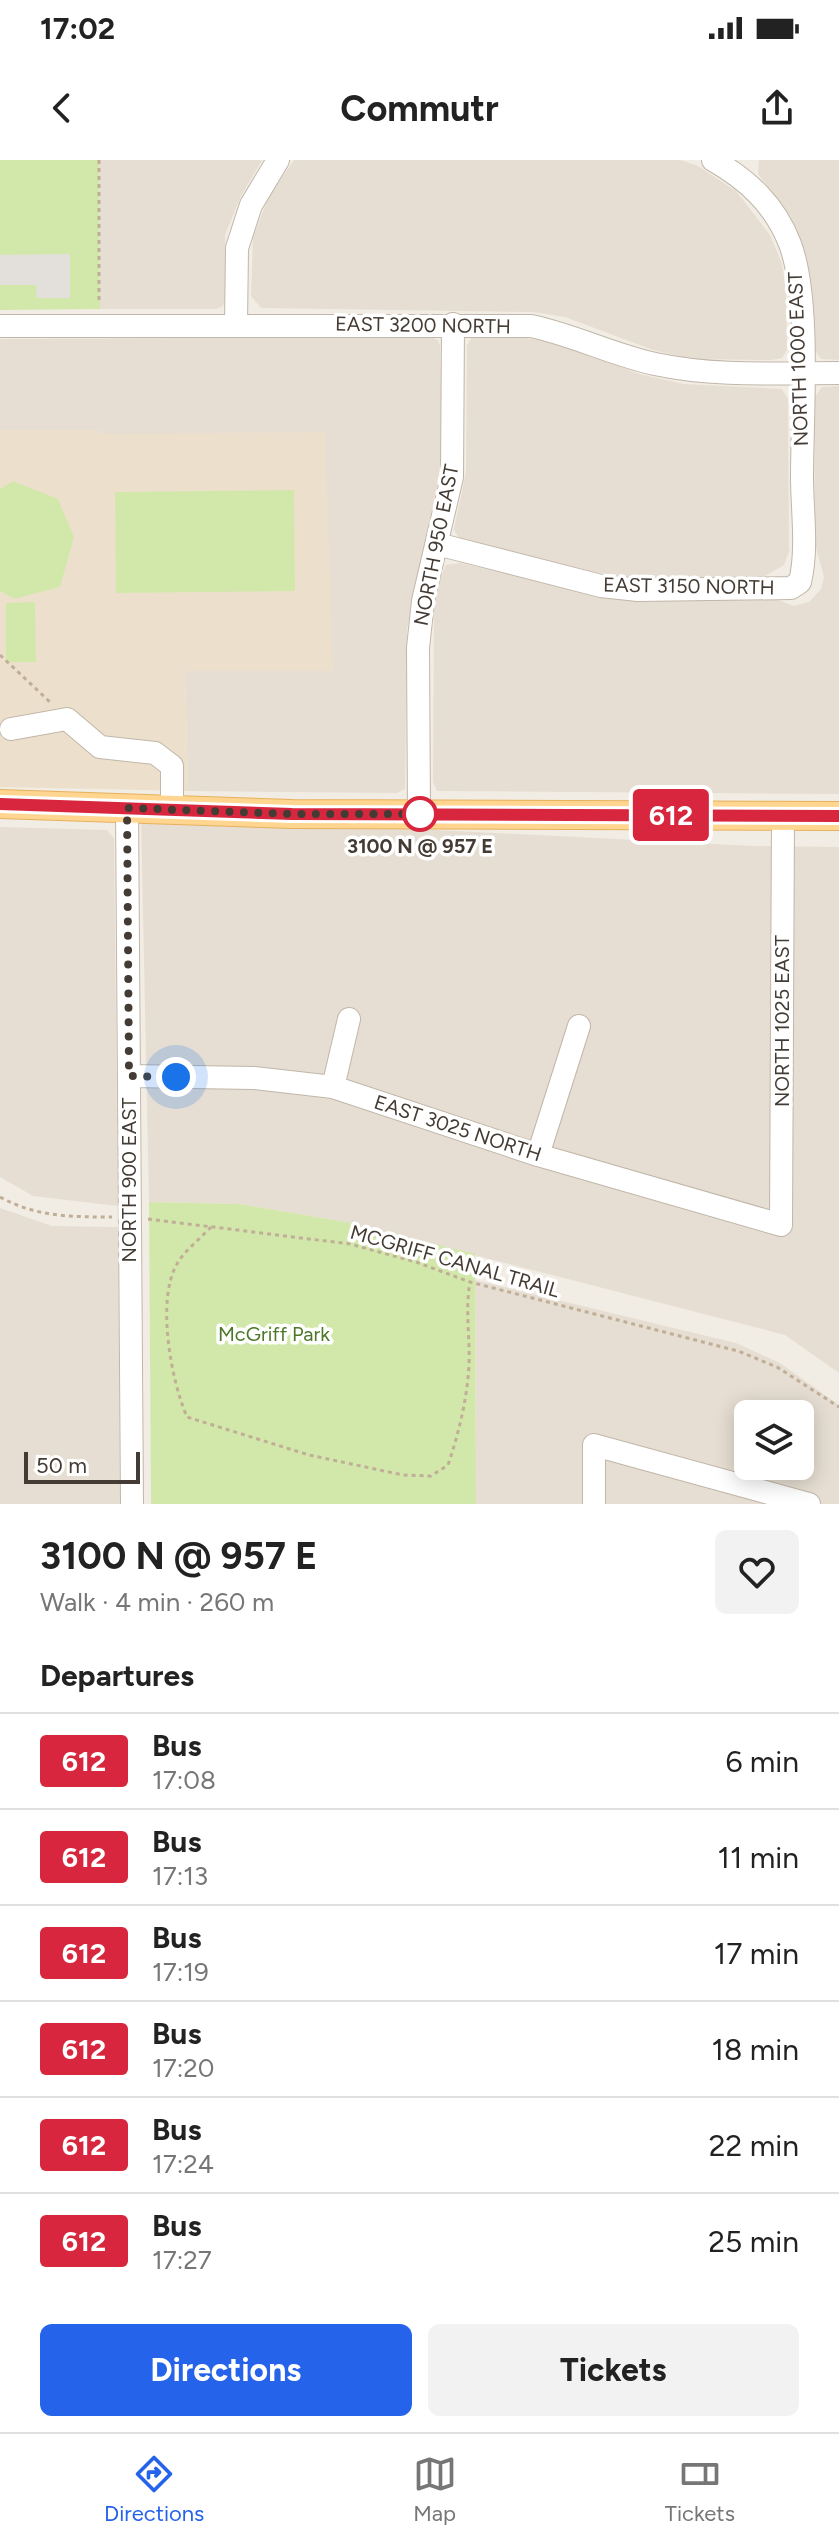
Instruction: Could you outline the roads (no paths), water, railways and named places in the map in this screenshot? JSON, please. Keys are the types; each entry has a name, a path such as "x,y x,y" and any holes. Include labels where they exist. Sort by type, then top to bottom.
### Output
{"main road":[{"path":"0,804 419,814 839,816"}],"street":[{"path":"236,325 237,248 251,205 278,160"},
{"name":"NORTH 1000 EAST","path":"713,160 741,167 791,245 800,293 800,582"},
{"name":"NORTH 950 EAST","path":"419,814 418,648 423,601 452,477 453,324"},
{"name":"EAST 3200 NORTH","path":"0,326 531,326 566,333 651,363 704,373 839,373"},
{"name":"EAST 3150 NORTH","path":"437,544 601,586 638,590 791,588 800,582"},
{"path":"11,729 67,719 100,747 155,753 172,766 172,810"},
{"name":"NORTH 900 EAST","path":"127,808 132,1504"},
{"name":"NORTH 1025 EAST","path":"781,1225 783,816"},
{"path":"333,1087 349,1019"},
{"path":"538,1155 579,1026"},
{"name":"EAST 3025 NORTH","path":"129,1076 254,1078 333,1087 538,1155 781,1225"},
{"path":"594,1504 594,1445 809,1504"}],"place":[{"name":"3100 N @ 957 E","path":"420,814"}],"park label":[{"name":"McGriff Park","path":"274,1334"}]}
